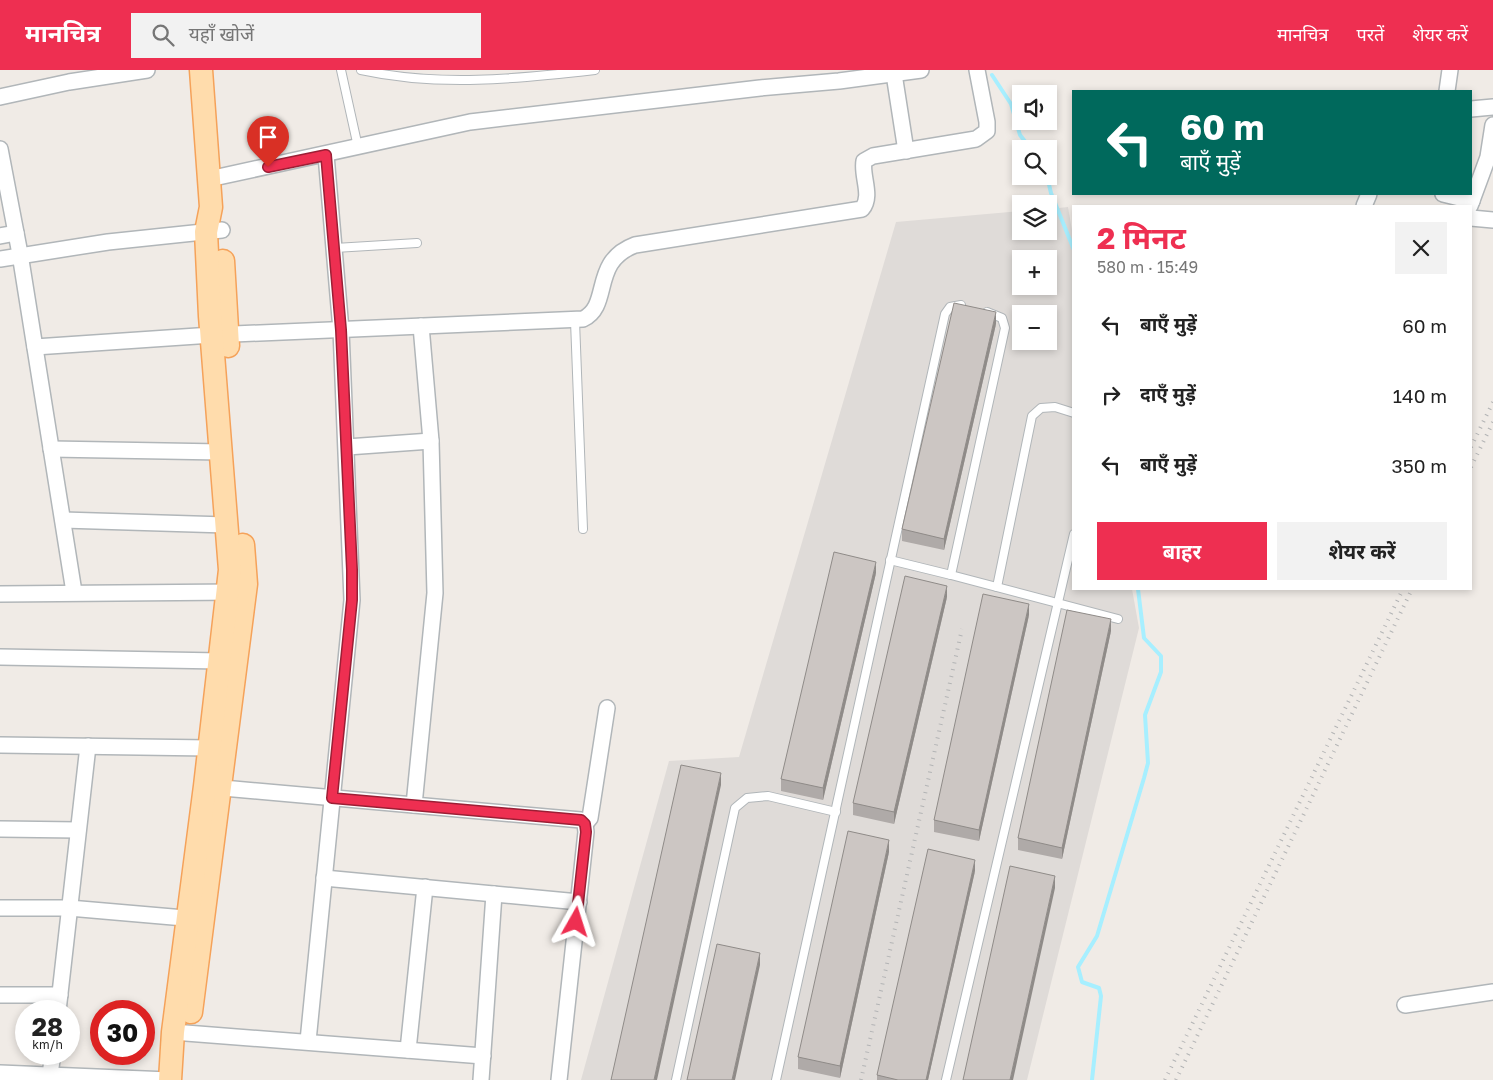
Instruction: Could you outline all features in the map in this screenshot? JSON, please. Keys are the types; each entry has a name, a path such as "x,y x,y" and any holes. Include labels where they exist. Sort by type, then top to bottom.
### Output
{"main road":[{"path":"201,70 220,334 245,568 220,661 209,748 213,787"},
{"path":"170,1080 181,1033 237,592 230,570 221,452 220,334"},
{"path":"181,1033 184,1080"}],"street":[{"path":"0,97 69,79 147,70"},
{"path":"209,180 326,155 411,134 505,117 921,70"},
{"path":"34,347 220,334 574,321 590,315 594,311 610,262 624,249 635,245 862,209 867,197 864,161 873,156 976,139 987,131 978,70"},
{"path":"1447,90 1450,70"},
{"path":"894,74 906,150"},
{"path":"1472,109 1493,107"},
{"path":"1446,195 1471,204 1488,157 1493,125"},
{"path":"0,149 20,254 74,592"},
{"path":"308,1041 352,600 341,330 326,155"},
{"path":"1472,218 1493,220"},
{"path":"0,259 20,254 214,231"},
{"path":"0,236 16,233"},
{"path":"414,805 435,592 431,441 421,326"},
{"path":"346,447 431,441"},
{"path":"51,449 221,452"},
{"path":"63,520 226,525"},
{"path":"0,594 237,592"},
{"path":"0,657 220,661"},
{"path":"559,1080 585,824 590,818 606,708"},
{"path":"0,745 209,748"},
{"path":"59,1000 88,746"},
{"path":"213,787 581,820 585,824"},
{"path":"0,829 78,830"},
{"path":"324,878 578,902"},
{"path":"408,1050 425,887"},
{"path":"481,1080 494,894"},
{"path":"0,908 70,908 196,919"},
{"path":"1405,1005 1493,992"},
{"path":"0,995 60,995"},
{"path":"181,1033 308,1041 483,1056"},
{"path":"50,1074 51,1065"},
{"path":"0,1073 170,1080"}],"lane":[{"path":"341,70 358,147"},
{"path":"361,70 412,79 449,80 595,70"},
{"path":"335,248 417,243"},
{"path":"776,1080 944,314 950,307 959,304 968,307"},
{"path":"951,575 1005,328 1002,318 996,314 978,309"},
{"path":"574,321 583,528"},
{"path":"997,587 1032,416 1040,408 1054,407 1072,412"},
{"path":"946,1080 1072,543"},
{"path":"890,560 1118,619"},
{"path":"676,1080 735,808 746,798 768,796 836,812"}],"shaded area":[{"path":"1068,207 1072,230 1072,590 1132,590 1139,628 1027,1080 581,1080 669,761 739,757 896,222 1012,212 1012,240 1057,240 1057,208"}],"building":[{"path":"954,303 996,312 944,539 902,529"},
{"path":"834,552 876,562 823,788 781,779"},
{"path":"905,576 947,586 894,812 853,803"},
{"path":"983,594 1029,604 979,830 934,820"},
{"path":"1067,610 1111,619 1062,848 1018,838"},
{"path":"681,765 721,773 654,1080 611,1080"},
{"path":"848,831 889,840 840,1066 798,1057"},
{"path":"928,849 975,860 926,1080 898,1080 877,1075"},
{"path":"1010,866 1055,876 1010,1080 963,1080"},
{"path":"717,944 760,953 732,1080 687,1080"}],"waterway":[{"path":"992,75 1011,104 1020,135 1024,140"},
{"path":"1049,185 1072,245"},
{"path":"1092,1080 1101,996 1099,988 1082,982 1078,967 1097,936 1144,778 1148,763 1145,715 1161,672 1161,656 1144,638 1138,590"}],"railway":[{"path":"1472,445 1493,402"},
{"path":"1472,465 1493,422"},
{"path":"1165,1080 1403,590"},
{"path":"1176,1080 1412,590"},
{"path":"861,1080 962,629"}],"route":[{"path":"268,167 326,155 341,330 352,570 352,600 348,623 332,798 581,820 585,824 586,832 576,922"}]}
